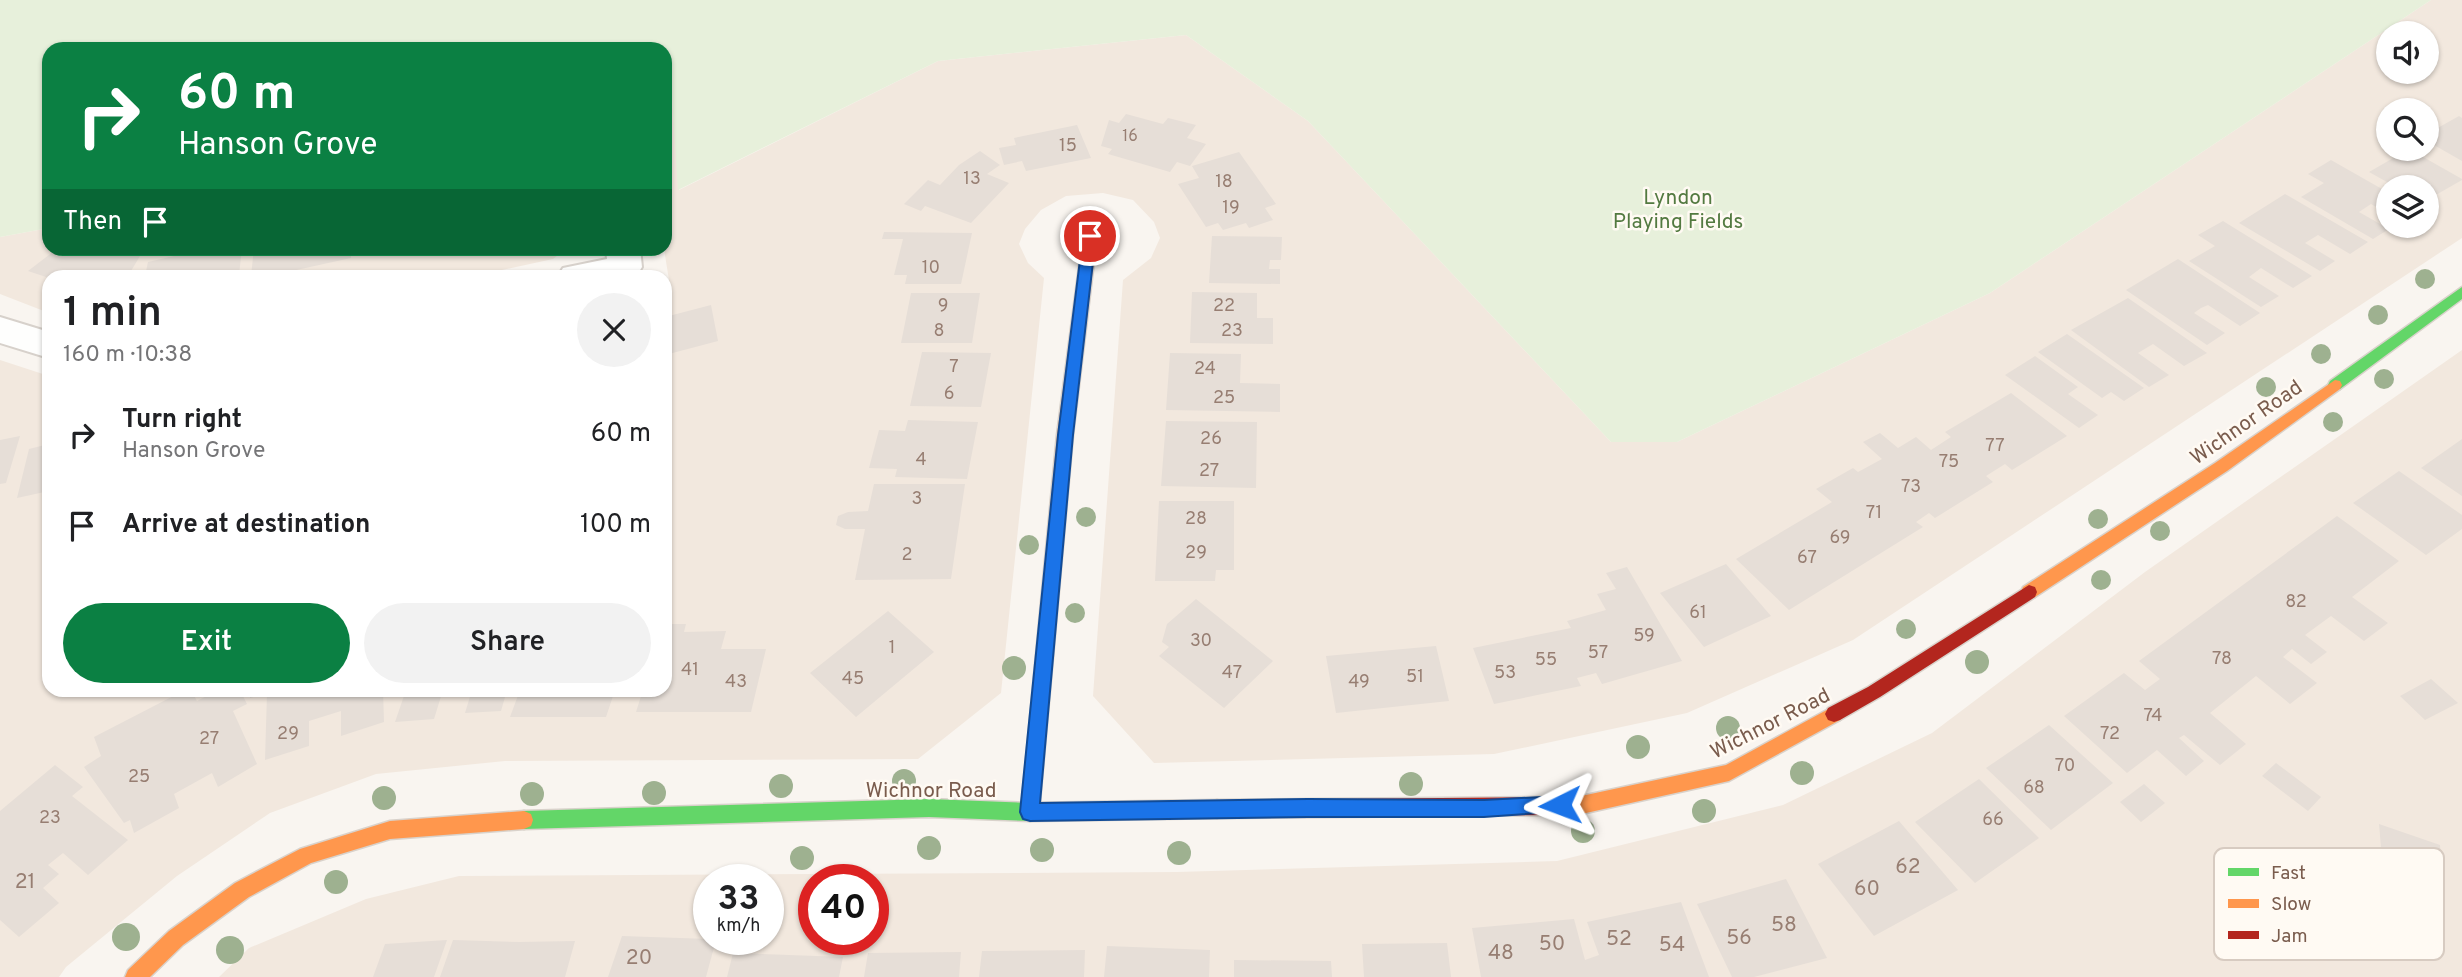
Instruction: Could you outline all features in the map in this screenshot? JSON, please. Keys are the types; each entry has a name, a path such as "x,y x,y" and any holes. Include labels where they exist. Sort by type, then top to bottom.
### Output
{"street":[{"path":"1030,812 1065,435 1090,236"},
{"path":"608,270 625,267 624,256"},
{"name":"Wichnor Road","path":"135,977 176,938 242,890 307,855 390,830 490,821 915,809 1030,812 1484,808 1586,804 1729,773 1874,692 2221,467 2462,292"},
{"path":"0,330 42,343"}],"shaded area":[{"path":"2431,0 2462,0 2462,238 1853,640 1687,713 1494,754 1154,763 1093,696 1123,280 1151,258 1160,238 1154,222 1133,200 1103,193 1066,196 1041,210 1025,229 1019,244 1028,263 1044,278 1001,693 918,759 505,761 376,774 270,813 177,876 66,967 59,977 0,977 0,360 42,374 42,697 672,697 672,270 667,270 665,256 672,256 672,96 679,190 938,61 1186,35 1308,121 1611,442 1677,442 1990,293 2376,37 2376,84 2439,84 2439,21 2399,21"},
{"path":"42,229 42,256 557,256 502,270 42,270 42,310 0,294 0,237"},
{"path":"2462,350 2462,977 219,977 249,948 366,899 459,876 693,875 693,955 784,955 784,874 798,874 798,955 889,955 889,874 1177,872 1557,861 1783,805 1932,733 2145,572"}],"green space":[{"name":"Lyndon Playing Fields","path":"0,0 2431,0 2399,21 2376,21 2376,37 1990,293 1677,442 1611,442 1308,121 1186,35 938,61 678,190 672,98 672,42 42,42 42,229 0,237"}],"building":[{"path":"1126,114 1163,124 1168,118 1196,125 1187,138 1206,144 1190,166 1177,162 1170,172 1108,154 1112,149 1101,146 1109,120 1119,123"},
{"path":"2459,116 2462,118 2462,161 2439,148 2439,127"},
{"path":"1077,125 1091,158 1026,171 1022,161 1004,165 999,148 1016,145 1014,138"},
{"path":"980,151 1000,165 987,174 1009,183 971,223 925,206 921,211 904,204 928,180 940,185 959,165"},
{"path":"1239,152 1276,204 1265,208 1273,220 1249,228 1246,223 1223,230 1218,223 1206,227 1178,184 1199,178 1192,166"},
{"path":"2331,160 2376,186 2376,207 2371,204 2359,212 2376,222 2376,237 2373,239 2301,197 2324,183 2308,174"},
{"path":"2388,161 2430,161 2462,180 2439,193 2439,175 2376,176 2369,172"},
{"path":"2285,194 2368,242 2350,254 2318,235 2305,243 2335,261 2320,271 2239,223"},
{"path":"2223,221 2312,276 2293,288 2261,268 2249,277 2279,296 2261,307 2189,261 2215,246 2198,235"},
{"path":"884,232 972,233 961,284 905,284 907,275 894,275 903,239 882,239"},
{"path":"1212,236 1282,237 1281,260 1270,260 1269,269 1280,269 1280,284 1209,283"},
{"path":"48,256 140,256 132,270 42,270 42,276 28,271"},
{"path":"174,256 241,256 240,270 146,270 148,262"},
{"path":"253,256 351,256 296,270 252,270"},
{"path":"2178,259 2260,313 2240,326 2208,305 2201,308 2194,313 2225,333 2207,345 2126,290"},
{"path":"1192,292 1257,293 1257,318 1273,318 1273,344 1190,343"},
{"path":"911,293 980,293 972,343 901,343"},
{"path":"2128,298 2207,353 2184,366 2153,344 2138,353 2169,375 2149,387 2071,330"},
{"path":"711,305 718,341 672,353 672,315"},
{"path":"2067,334 2144,388 2124,401 2111,392 2102,398 2038,352"},
{"path":"922,352 991,353 981,407 910,406"},
{"path":"1170,353 1241,354 1240,383 1280,384 1280,412 1166,410"},
{"path":"2035,356 2078,387 2068,394 2098,415 2079,428 2005,375"},
{"path":"2011,393 2067,436 2012,470 2005,464 1986,476 1993,482 1935,518 1929,513 1916,522 1923,527 1789,610 1736,559 1832,502 1816,489 1853,468 1858,472 1882,459 1863,442 1880,433 1898,448 1916,437 1931,450 1951,437 1945,432"},
{"path":"908,420 978,422 967,479 895,477 897,469 869,468 879,430 905,431"},
{"path":"1166,421 1257,422 1256,488 1161,486"},
{"path":"20,436 6,483 0,484 0,440"},
{"path":"2462,439 2462,496 2421,468"},
{"path":"42,446 42,493 17,498 29,449"},
{"path":"2399,471 2462,515 2462,529 2426,555 2353,503"},
{"path":"874,484 965,484 951,579 855,580 865,529 845,529 836,525 838,516 848,512 868,511"},
{"path":"1159,501 1234,501 1234,570 1216,570 1215,581 1155,581"},
{"path":"2337,516 2399,561 2352,597 2388,623 2364,641 2331,616 2305,635 2327,652 2311,664 2292,649 2283,657 2317,683 2290,704 2256,676 2210,713 2246,744 2220,765 2184,735 2179,738 2204,761 2186,776 2157,750 2127,773 2064,716 2124,673 2145,690 2160,679 2139,661"},
{"path":"1726,564 1771,616 1704,647 1660,593"},
{"path":"1627,567 1682,661 1602,684 1596,673 1577,678 1581,686 1494,704 1473,648 1571,628 1567,621 1606,610 1597,594 1616,589 1606,573"},
{"path":"1196,599 1273,661 1224,708 1159,656 1169,647 1162,642 1167,624"},
{"path":"888,611 934,652 856,717 810,673"},
{"path":"672,624 686,624 684,632 726,631 721,649 766,649 751,712 636,712 641,697 672,697"},
{"path":"1436,646 1449,701 1336,713 1326,656"},
{"path":"2431,679 2458,703 2425,720 2400,696"},
{"path":"171,697 195,697 197,701 205,697 244,697 247,704 233,711 257,764 218,787 212,773 174,794 179,808 134,833 130,820 124,823 84,767 101,756 94,737"},
{"path":"267,697 383,697 384,722 341,736 341,711 309,721 309,746 265,760"},
{"path":"404,697 441,697 434,719 395,722"},
{"path":"470,697 505,697 501,711 465,713"},
{"path":"517,697 613,697 606,717 510,717"},
{"path":"2049,725 2113,783 2051,830 1986,768"},
{"path":"2276,763 2321,797 2308,811 2262,776"},
{"path":"55,765 83,787 72,796 128,840 88,875 63,853 48,865 59,874 43,888 59,903 19,937 0,920 0,811"},
{"path":"1979,779 2039,838 1975,883 1915,822"},
{"path":"2144,784 2165,803 2141,822 2120,802"},
{"path":"1899,821 1958,890 1874,936 1818,864"},
{"path":"2379,824 2440,845 2440,848 2384,848 2381,847"},
{"path":"1786,879 1827,958 1754,977 1732,977 1697,904"},
{"path":"1681,902 1709,977 1481,977 1472,928 1574,919 1585,960 1599,955 1587,922"},
{"path":"622,936 693,938 693,955 712,955 706,977 608,977"},
{"path":"447,940 434,977 373,977 385,944"},
{"path":"453,940 575,941 565,977 440,977"},
{"path":"1447,943 1451,977 1364,977 1362,944"},
{"path":"1107,946 1210,950 1209,977 1104,977"},
{"path":"1085,950 1084,977 979,977 982,951"},
{"path":"961,952 959,977 864,977 868,955 889,955 889,953"},
{"path":"732,955 843,957 839,977 727,977"},
{"path":"1234,960 1331,961 1332,977 1234,977"}],"traffic: fast":[{"path":"2335,385 2462,292"},
{"path":"524,820 929,808 1030,812 1217,809"}],"traffic: slow":[{"path":"1030,812 1065,435 1090,236"},
{"path":"2029,592 2221,467 2335,385"},
{"path":"1544,806 1586,804 1729,773 1834,714"},
{"path":"135,977 176,938 242,890 307,855 390,830 524,820"}],"traffic: jam":[{"path":"1834,714 1874,692 2029,592"},
{"path":"1217,809 1544,806"}],"route":[{"path":"1090,236 1065,435 1030,812 1560,805"}]}
